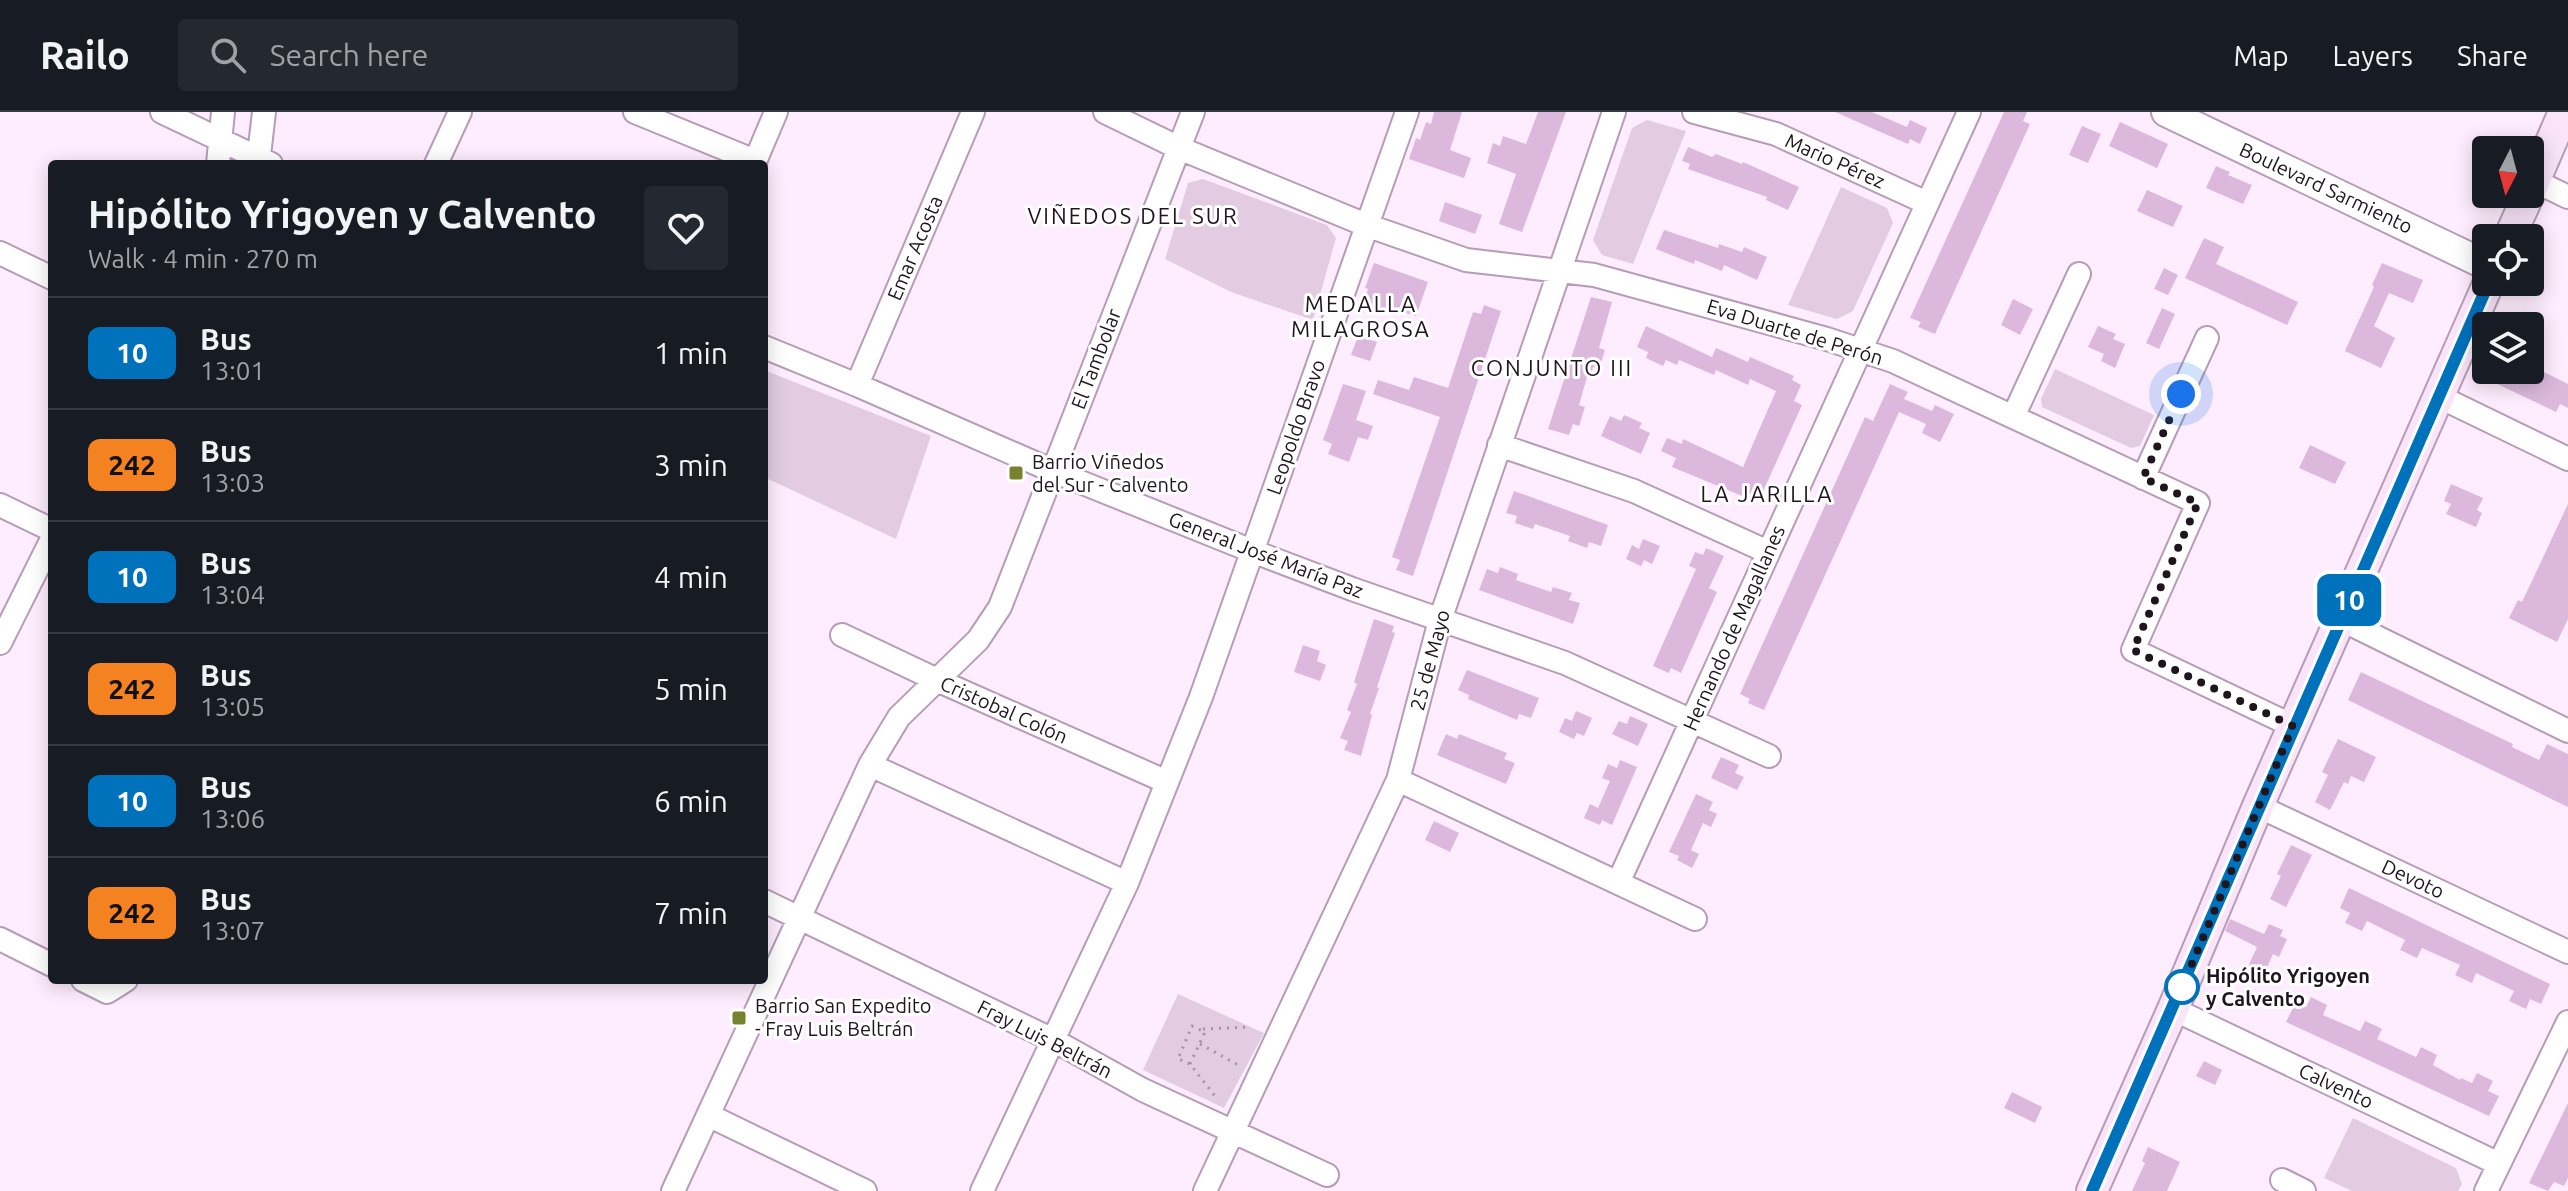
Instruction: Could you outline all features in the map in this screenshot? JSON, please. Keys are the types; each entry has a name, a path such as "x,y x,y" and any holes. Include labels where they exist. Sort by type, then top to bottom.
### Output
{"main road":[{"path":"2544,159 2564,112"},
{"path":"2092,1191 2483,296"}],"street":[{"path":"162,112 259,160"},
{"path":"218,160 223,112"},
{"path":"263,160 264,112"},
{"path":"438,160 460,112"},
{"path":"635,112 747,160"},
{"path":"755,160 776,112"},
{"name":"Emar Acosta","path":"857,385 973,112"},
{"name":"Eva Duarte de Perón","path":"1105,112 1179,148 1366,225 1466,260 1594,275 1893,361 2198,503 2133,650 2293,726"},
{"name":"El Tambolar","path":"673,1191 870,765 899,717 978,640 1000,607 1193,112"},
{"name":"Leopoldo Bravo","path":"982,1191 1127,883 1201,697 1407,112"},
{"name":"25 de Mayo","path":"1205,1191 1398,780 1440,620 1614,112"},
{"name":"Mario Pérez","path":"1694,112 1776,134 1927,203"},
{"name":"Hernando de Magallanes","path":"1618,883 1969,112"},
{"name":"Boulevard Sarmiento","path":"2166,112 2472,258"},
{"path":"2544,192 2568,197"},
{"path":"0,253 48,276"},
{"path":"2013,417 2079,274"},
{"path":"2143,478 2207,338"},
{"name":"General José María Paz","path":"768,349 1053,471 1252,551 1565,663 1769,756"},
{"path":"2440,397 2568,459"},
{"path":"1499,445 1634,491 1768,552"},
{"path":"0,505 48,528"},
{"path":"0,643 48,547"},
{"path":"2340,619 2568,731"},
{"name":"Cristobal Colón","path":"842,635 1167,782"},
{"path":"870,765 1127,883"},
{"path":"1398,780 1695,919"},
{"name":"Devoto","path":"2258,806 2568,952"},
{"name":"Fray Luis Beltrán","path":"768,903 1055,1041 1143,1090 1327,1175"},
{"path":"0,939 48,963"},
{"name":"Calvento","path":"2173,1009 2499,1164"},
{"path":"2486,1191 2568,1022"},
{"path":"708,1115 865,1191"},
{"path":"2282,1180 2304,1191"}],"path":[{"path":"1190,1064 1205,1032 1192,1026 1178,1059 1190,1064 1224,1108"},
{"path":"1199,1029 1251,1027"},
{"path":"1200,1044 1244,1068"}],"shaded area":[{"path":"1647,120 1686,131 1633,264 1602,255 1593,240 1632,128"},
{"path":"1203,179 1327,225 1336,238 1313,320 1231,292 1165,259 1188,183"},
{"path":"1841,187 1887,208 1893,223 1853,311 1837,319 1788,305"},
{"path":"2055,369 2154,415 2140,446 2131,448 2042,407 2041,399"},
{"path":"768,372 931,436 896,539 768,479"},
{"path":"1178,994 1264,1033 1224,1108 1143,1070"},
{"path":"2353,1118 2456,1168 2462,1184 2458,1191 2352,1191 2324,1178"}],"building":[{"path":"1434,112 1462,112 1450,150 1471,158 1464,178 1409,159 1416,138 1420,140 1426,122 1431,124"},
{"path":"1538,112 1566,112 1522,232 1499,224 1516,174 1487,163 1493,143 1500,146 1503,136 1526,144"},
{"path":"1835,112 1872,112 1907,127 1910,120 1927,128 1920,144 1910,139 1908,144"},
{"path":"2004,112 2027,112 2023,121 2030,124 1935,334 1918,327 1921,322 1910,318"},
{"path":"2120,122 2168,144 2157,168 2109,146"},
{"path":"2082,126 2101,134 2088,163 2069,155"},
{"path":"1688,147 1712,157 1716,154 1743,162 1799,187 1788,210 1766,200 1767,197 1688,169 1690,164 1682,161"},
{"path":"2216,166 2252,185 2243,204 2206,188"},
{"path":"2147,190 2183,206 2173,227 2137,211"},
{"path":"1445,202 1482,215 1475,234 1439,221"},
{"path":"1664,230 1718,248 1719,244 1742,252 1744,247 1767,257 1757,280 1724,265 1722,271 1695,260 1694,264 1656,249"},
{"path":"2204,238 2224,247 2216,264 2298,302 2287,325 2185,278"},
{"path":"1374,263 1428,282 1416,316 1389,307 1386,315 1362,306"},
{"path":"2382,263 2423,280 2413,303 2389,293 2374,326 2395,338 2381,368 2345,351"},
{"path":"2164,268 2178,275 2168,295 2154,289"},
{"path":"1591,297 1612,302 1599,348 1605,350 1599,369 1593,367 1590,378 1587,377 1579,405 1585,407 1579,426 1573,424 1569,435 1548,429"},
{"path":"2013,299 2033,309 2020,335 2001,325"},
{"path":"1484,305 1501,311 1413,576 1396,570 1400,560 1392,557 1440,417 1373,394 1378,380 1409,390 1414,377 1448,388 1473,312 1481,314"},
{"path":"2162,308 2175,314 2159,349 2146,343"},
{"path":"1646,326 1712,357 1716,348 1748,362 1750,357 1794,376 1792,380 1801,385 1794,401 1802,405 1760,498 1750,494 1747,498 1672,467 1676,458 1661,451 1667,438 1682,444 1683,439 1743,467 1776,391 1750,379 1748,385 1716,370 1714,375 1679,360 1677,365 1666,360 1663,366 1646,358 1648,352 1637,347"},
{"path":"2098,326 2116,334 2113,339 2125,344 2115,368 2101,361 2104,354 2088,347"},
{"path":"1358,336 1377,342 1370,361 1351,355"},
{"path":"2544,372 2568,384 2568,408 2560,404 2556,412 2497,384 2544,384"},
{"path":"1343,384 1366,391 1356,420 1373,426 1368,440 1358,437 1349,462 1328,454 1332,444 1323,440"},
{"path":"1890,384 1908,392 1904,399 1932,411 1935,405 1954,414 1940,442 1922,433 1926,424 1899,412 1764,710 1748,703 1750,699 1740,694 1865,417 1873,421"},
{"path":"1624,415 1642,423 1639,428 1650,433 1641,454 1601,436 1610,416 1621,421"},
{"path":"2310,445 2346,462 2335,484 2299,468"},
{"path":"2451,484 2483,498 2477,510 2482,513 2476,527 2446,514 2451,504 2444,501"},
{"path":"1514,491 1608,525 1601,546 1589,542 1587,548 1568,541 1570,536 1535,524 1533,529 1515,523 1517,516 1506,513"},
{"path":"2568,504 2568,619 2557,642 2509,618 2518,600 2522,602"},
{"path":"1643,539 1660,546 1652,564 1644,560 1641,566 1626,559 1632,545 1639,549"},
{"path":"1706,548 1724,556 1709,588 1717,592 1681,673 1671,668 1669,673 1653,666 1696,569 1689,566 1695,552 1703,555"},
{"path":"1500,567 1518,574 1516,580 1551,592 1553,587 1572,593 1569,600 1580,603 1573,624 1479,590 1487,569 1498,573"},
{"path":"1374,619 1394,626 1392,632 1395,633 1377,687 1361,756 1344,750 1348,741 1340,738 1351,712 1347,710"},
{"path":"1303,645 1320,651 1317,661 1326,665 1320,681 1294,672"},
{"path":"1467,670 1539,698 1531,718 1519,714 1517,720 1468,699 1469,695 1458,690"},
{"path":"2361,672 2513,744 2512,747 2539,760 2547,744 2568,754 2568,807 2348,700"},
{"path":"1576,711 1592,718 1584,736 1577,733 1574,739 1559,732 1565,718 1572,721"},
{"path":"1630,716 1648,724 1638,746 1612,734 1619,721 1627,724"},
{"path":"1446,734 1457,739 1459,734 1507,753 1504,759 1515,763 1506,784 1437,755"},
{"path":"2338,739 2376,757 2364,782 2351,776 2348,784 2344,782 2330,810 2315,802 2328,775 2322,772"},
{"path":"1721,757 1739,765 1735,773 1744,777 1737,790 1711,778"},
{"path":"1620,760 1637,767 1612,825 1602,820 1600,825 1584,818 1590,804 1598,808 1610,781 1602,778 1608,764 1617,768"},
{"path":"1696,794 1713,802 1709,810 1717,814 1711,827 1703,823 1691,850 1699,854 1692,868 1677,860 1679,856 1669,852"},
{"path":"1434,821 1459,833 1450,852 1425,840"},
{"path":"2291,845 2312,855 2286,907 2270,899 2281,876 2277,874"},
{"path":"2349,888 2550,984 2541,1004 2530,999 2526,1009 2509,1001 2514,991 2476,973 2472,983 2455,975 2460,965 2422,948 2417,958 2400,950 2405,940 2367,921 2362,931 2345,923 2350,913 2340,908"},
{"path":"2230,919 2264,934 2269,924 2283,930 2280,936 2287,939 2279,957 2273,954 2263,977 2247,969 2257,947 2225,931"},
{"path":"2311,997 2327,1005 2323,1015 2360,1031 2365,1021 2374,1025 2382,1029 2377,1039 2416,1057 2421,1047 2437,1055 2433,1065 2460,1080 2472,1083 2477,1073 2493,1081 2488,1091 2499,1096 2489,1116 2286,1022 2296,1002 2306,1007"},
{"path":"2204,1061 2222,1070 2215,1085 2196,1076"},
{"path":"2012,1092 2042,1107 2035,1123 2004,1108"},
{"path":"2568,1103 2568,1178 2564,1186 2554,1182 2548,1191 2529,1183"},
{"path":"2148,1147 2180,1162 2167,1191 2132,1191 2145,1163 2142,1161"}],"bus line":[{"name":"10","path":"2092,1191 2483,296"}],"place":[{"name":"Barrio Viñedos del Sur - Calvento","path":"1016,473"},
{"name":"Hipólito Yrigoyen y Calvento","path":"2182,987"},
{"name":"Barrio San Expedito - Fray Luis Beltrán","path":"739,1018"}],"district":[{"name":"VIÑEDOS DEL SUR","path":"1133,216"},
{"name":"MEDALLA MILAGROSA","path":"1361,316"},
{"name":"CONJUNTO III","path":"1552,368"},
{"name":"LA JARILLA","path":"1767,494"}],"route":[{"path":"2181,394 2143,478 2198,503 2133,650 2293,726 2182,987"}]}
